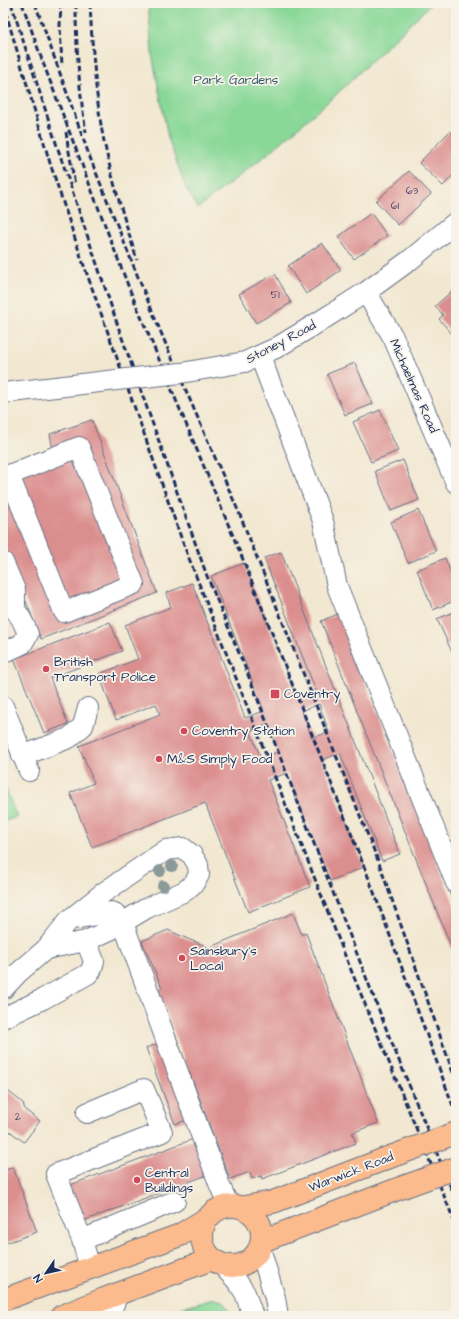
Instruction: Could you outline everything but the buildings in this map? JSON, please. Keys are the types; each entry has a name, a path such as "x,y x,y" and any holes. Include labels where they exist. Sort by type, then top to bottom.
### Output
{"main road":[{"name":"Warwick Road","path":"3,1300 180,1235 208,1218 217,1210 273,1202 456,1133"},
{"path":"261,1244 456,1168"},
{"path":"62,1316 118,1294 217,1262 235,1266 247,1263 254,1257 261,1244 263,1235 260,1224 254,1215 237,1207"},
{"path":"208,1218 203,1229 203,1244 205,1249 217,1262"}],"street":[{"name":"Stoney Road","path":"3,393 181,373 253,359 314,325 366,292 410,260 456,222"},
{"name":"Michaelmas Road","path":"366,292 392,337 456,483"},
{"path":"253,359 323,521 337,586 456,883"},
{"path":"77,440 134,584 64,612 6,479 77,440"},
{"path":"3,562 15,590 9,604 23,621 28,634 22,644 3,653"},
{"path":"3,706 26,763 69,738 83,726 88,708"},
{"path":"3,989 18,973 46,949 69,920 103,892 166,850 183,848 192,855 198,865 199,875 194,883 185,891 147,908 123,923 86,941 46,949"},
{"path":"69,920 108,911 114,912 119,916 196,1104 207,1135 220,1186 237,1207"},
{"path":"3,1018 43,999 88,974 91,971 94,962 86,941"},
{"path":"87,1113 144,1088 162,1132 56,1174 82,1240 90,1268"},
{"path":"82,1240 175,1200"},
{"path":"261,1244 275,1298 278,1316"},
{"path":"217,1262 237,1281 245,1293 253,1316"},
{"path":"109,1316 118,1294"}],"green space":[{"name":"Park Gardens","path":"148,3 432,3 338,93 270,152 198,208 186,189 168,138 152,54"},
{"path":"3,782 17,817 3,822"},
{"path":"214,1299 226,1304 232,1316 158,1316 158,1314"}],"railway":[{"path":"3,3 50,163 82,260 183,543 344,953 456,1225"},
{"path":"11,3 57,146 121,335 207,576 251,682 389,1036 456,1200"},
{"path":"22,3 42,60 129,288 244,562 369,879 456,1114"},
{"path":"35,3 89,155 167,347 240,515 379,863 456,1081"},
{"path":"61,3 60,25 62,66"},
{"path":"76,3 78,68 86,132"},
{"path":"90,3 94,67 102,131 113,180 137,260"},
{"path":"66,132 75,185"}],"place":[{"name":"British Transport Police","path":"46,669"},
{"name":"Coventry","path":"275,694"},
{"name":"Coventry Station","path":"184,731"},
{"name":"M&S Simply Food","path":"159,759"},
{"name":"Sainsbury's Local","path":"182,958"},
{"name":"Central Buildings","path":"137,1180"}]}
